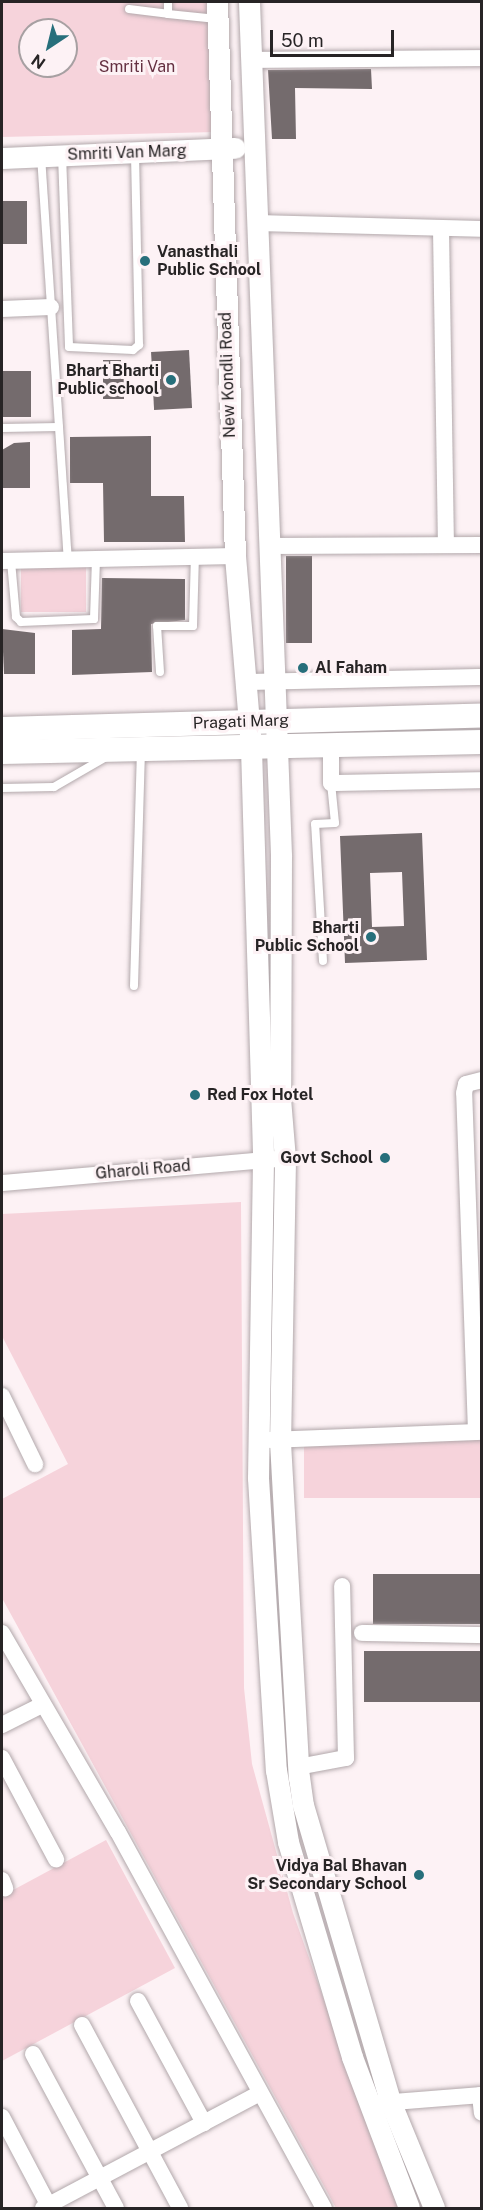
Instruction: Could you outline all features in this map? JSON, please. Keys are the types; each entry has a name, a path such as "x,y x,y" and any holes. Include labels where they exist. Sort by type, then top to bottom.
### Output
{"main road":[{"name":"Pragati Marg","path":"2,729 482,716"},
{"name":"Pragati Marg","path":"2,752 482,742"}],"street":[{"name":"New Kondli Road","path":"249,2 276,746 285,1159 280,1442 298,1767 303,1805 390,2101 434,2208"},
{"name":"New Kondli Road","path":"217,10 235,556 251,748 263,1160 258,1437 280,1802 367,2105 409,2208"},
{"path":"250,60 482,58"},
{"name":"Smriti Van Marg","path":"2,158 253,146"},
{"path":"256,223 482,230"},
{"path":"441,229 446,545"},
{"path":"2,309 51,307"},
{"path":"268,546 482,545"},
{"path":"6,561 235,556"},
{"path":"245,682 482,677"},
{"path":"331,745 331,783 482,780"},
{"path":"258,1437 280,1442 478,1432 477,1335 464,1093 466,1083 482,1080"},
{"name":"Gharoli Road","path":"2,1183 285,1159"},
{"path":"2,1396 35,1464"},
{"path":"298,1767 346,1758 342,1586"},
{"path":"2,1633 118,1832 258,2094 324,2208"},
{"path":"362,1633 482,1635"},
{"path":"2,1725 42,1705"},
{"path":"2,1758 57,1859"},
{"path":"138,2001 204,2123"},
{"path":"82,2025 180,2208"},
{"path":"33,2054 116,2208"},
{"path":"2,2117 47,2207 258,2094"},
{"path":"367,2105 390,2101 481,2095 482,2113"}],"lane":[{"path":"168,2 168,14"},
{"path":"129,9 168,14 217,10"},
{"path":"62,155 69,347 133,350 139,345 135,152"},
{"path":"41,156 68,559"},
{"path":"2,428 59,427"},
{"path":"159,672 157,626 193,626 195,556"},
{"path":"6,561 16,617 21,622 94,619 96,559"},
{"path":"2,788 54,787 130,749 134,986"},
{"path":"323,962 315,824 335,823 331,783"}],"green space":[{"name":"Smriti Van","path":"2,2 207,2 216,132 2,137"},
{"path":"21,559 86,559 86,612 21,612"},
{"path":"241,1202 244,1688 252,1764 293,1913 398,2208 336,2208 2,1598 2,1499 68,1464 2,1336 2,1214"},
{"path":"304,1440 481,1440 481,1498 304,1498"},
{"path":"106,1840 175,1968 2,2061 2,1896"}],"building":[{"path":"371,69 372,89 295,88 296,139 272,139 268,70"},
{"path":"2,201 27,201 27,244 2,244"},
{"name":"Bhart Bharti Public school","path":"189,350 192,408 154,410 151,352"},
{"path":"103,360 124,360 124,399 103,399"},
{"path":"2,371 31,371 31,417 2,417"},
{"path":"151,436 151,496 184,496 185,542 104,542 103,483 70,483 70,437"},
{"path":"30,442 30,488 2,488 2,450 14,443"},
{"path":"286,556 312,556 312,643 286,643"},
{"path":"102,578 185,579 185,620 151,624 152,672 72,675 72,630 101,629"},
{"path":"2,629 35,633 35,674 4,674"},
{"path":"422,833 427,960 345,963 340,836","holes":["402,872 404,926 372,927 370,873"]},
{"path":"373,1574 482,1574 482,1624 373,1624"},
{"path":"364,1651 482,1651 482,1702 364,1702"}],"place":[{"name":"Vanasthali Public School","path":"145,261"},
{"name":"Bhart Bharti Public school","path":"171,380"},
{"name":"Al Faham","path":"303,668"},
{"name":"Bharti Public School","path":"371,937"},
{"name":"Red Fox Hotel","path":"195,1095"},
{"name":"Govt School","path":"385,1158"},
{"name":"Vidya Bal Bhavan Sr Secondary School","path":"419,1875"}]}
